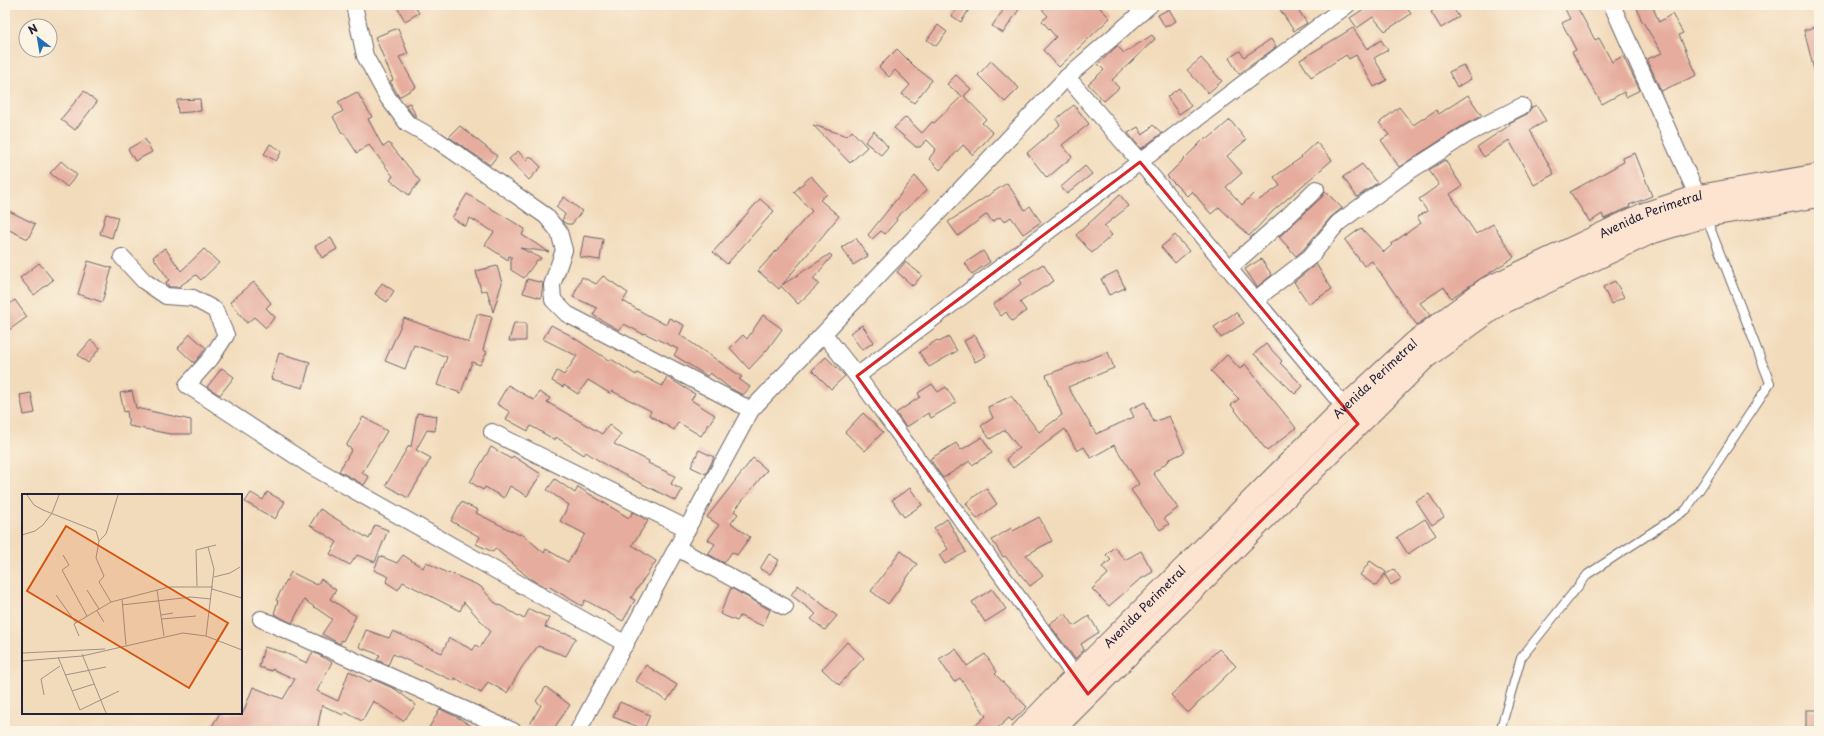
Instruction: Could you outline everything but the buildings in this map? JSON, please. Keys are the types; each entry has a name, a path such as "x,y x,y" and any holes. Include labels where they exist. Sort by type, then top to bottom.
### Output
{"main road":[{"name":"Avenida Perimetral","path":"1052,731 1426,357 1498,305 1702,206 1819,175"},
{"name":"Avenida Perimetral","path":"1023,731 1344,408 1415,342 1486,289 1644,214 1702,206 1819,196"}],"street":[{"path":"354,5 365,56 388,98 407,123 437,140 546,216 559,232 564,250 552,285 553,300 567,314 751,410"},
{"path":"578,731 751,410 1068,77 1150,5"},
{"path":"857,376 1347,5"},
{"path":"1612,5 1702,206"},
{"path":"1068,77 1358,424"},
{"path":"1255,300 1310,257 1338,223 1395,181 1470,133 1522,106"},
{"path":"1229,268 1287,217 1316,189"},
{"path":"122,257 144,281 166,296 193,298 215,310 226,335 211,358 187,385 311,466 626,644"},
{"path":"824,334 857,376 1088,694"},
{"path":"492,432 688,529"},
{"path":"677,548 785,607"},
{"path":"261,619 513,731"}],"lane":[{"path":"1500,731 1521,658 1588,574 1686,510 1770,384 1702,206"}],"highlighted area":[{"path":"1140,162 1358,424 1088,694 857,376"}]}
